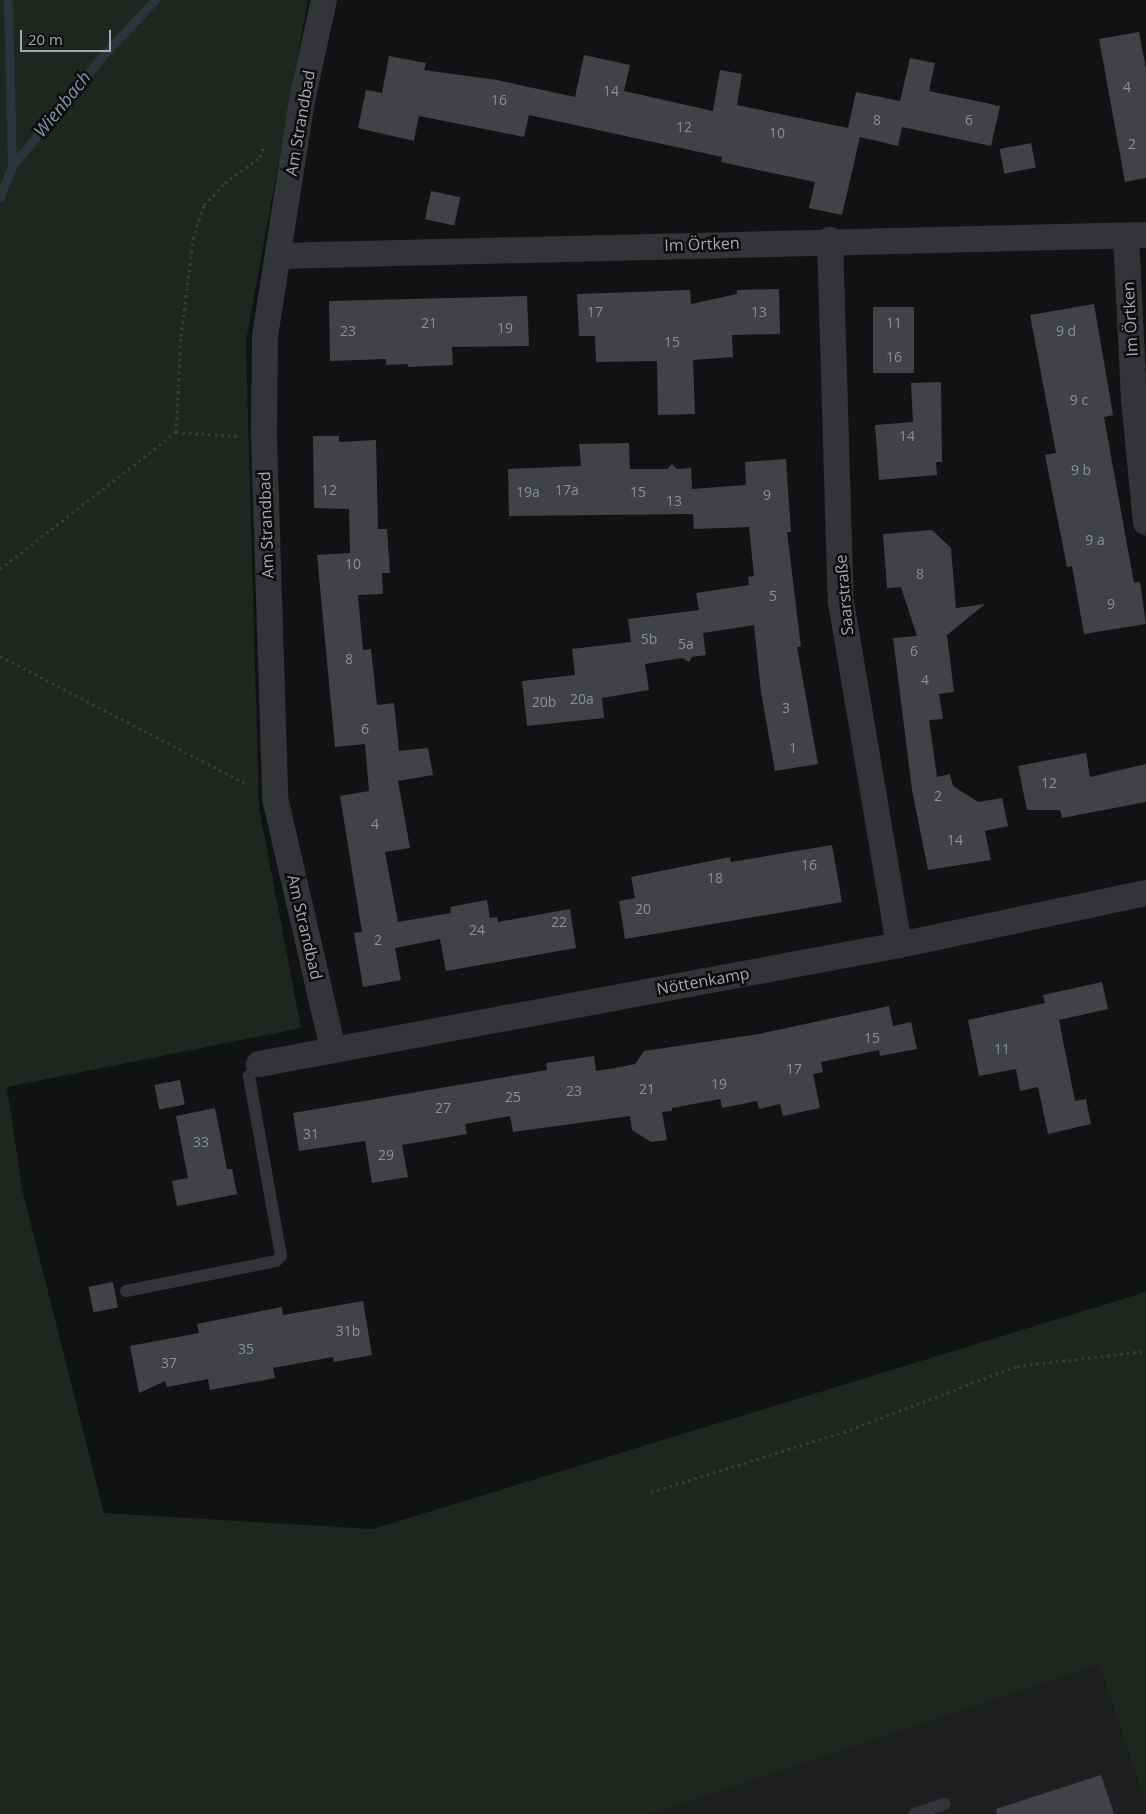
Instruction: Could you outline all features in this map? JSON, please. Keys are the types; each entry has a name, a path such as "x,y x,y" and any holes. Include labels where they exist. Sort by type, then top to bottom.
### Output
{"street":[{"name":"Am Strandbad","path":"324,0 302,100 265,337 264,438 275,798 333,1049"},
{"name":"Im Örtken","path":"278,256 830,240 1136,235 1134,400 1146,522"},
{"name":"Saarstraße","path":"830,240 841,602 899,945"},
{"name":"Nöttenkamp","path":"259,1064 899,945 1146,892"}],"lane":[{"path":"126,1291 276,1261 280,1256 249,1076 259,1064"},
{"path":"915,1814 944,1804"}],"path":[{"path":"176,432 181,336 193,239 204,205 225,182 260,157 266,139"},
{"path":"0,569 176,432 264,438"},
{"path":"0,656 275,798"},
{"path":"651,1492 844,1432 1017,1366 1146,1351"}],"shaded area":[{"path":"0,0 308,0 246,341 259,808 301,1028 7,1087 22,1189 104,1513 373,1529 1146,1292 1146,1805 1099,1665 652,1814 0,1814"},
{"path":"1099,1665 1146,1805 1146,1814 652,1814"}],"building":[{"path":"1139,32 1146,69 1146,178 1125,182 1099,39"},
{"path":"584,55 630,65 624,91 713,111 720,70 742,74 737,105 848,128 856,92 900,101 910,58 935,63 929,91 1000,106 991,146 902,127 898,146 860,137 842,215 809,208 815,182 721,162 722,157 529,115 524,137 419,116 414,141 358,128 366,90 382,93 389,56 426,63 424,70 497,80 575,97"},
{"path":"1031,143 1036,168 1004,174 1000,149"},
{"path":"431,191 460,197 454,226 425,219"},
{"path":"779,289 780,334 732,335 733,357 693,360 695,414 658,415 657,361 596,362 595,336 579,336 577,294 690,290 691,304 737,294 737,290"},
{"path":"527,296 529,346 452,347 453,365 408,367 408,364 386,365 386,359 330,361 329,301"},
{"path":"1094,304 1113,415 1104,417 1134,583 1140,582 1146,624 1084,634 1072,566 1067,567 1045,455 1056,453 1030,315"},
{"path":"873,307 914,307 914,373 873,373"},
{"path":"941,382 942,462 936,462 937,475 879,480 875,425 913,422 911,383"},
{"path":"313,436 339,436 339,442 376,440 378,529 387,529 390,573 382,573 383,594 358,595 363,650 371,649 377,705 394,703 399,751 428,748 433,775 398,781 410,848 385,852 398,922 451,913 450,907 487,900 490,918 497,917 498,922 570,909 576,948 446,971 440,939 395,948 401,980 363,987 354,933 362,932 340,796 369,791 365,744 335,747 317,555 350,553 349,509 314,508"},
{"path":"629,443 630,469 667,469 672,464 677,469 691,468 692,489 746,485 745,462 786,459 791,532 787,532 801,647 797,647 818,764 775,771 761,692 754,625 703,633 706,655 692,657 689,662 682,658 645,664 649,690 602,698 604,718 527,726 522,681 575,675 572,649 631,642 628,619 699,610 696,593 749,585 748,577 754,576 749,527 694,529 693,514 509,516 508,469 581,466 579,444"},
{"path":"932,530 951,548 956,608 985,604 947,635 954,692 939,694 943,719 929,720 937,777 950,774 953,786 978,802 1002,798 1008,826 985,831 991,860 928,870 912,790 893,638 917,636 901,587 887,588 883,534"},
{"path":"1086,753 1090,777 1146,764 1146,802 1062,818 1060,810 1027,810 1018,766"},
{"path":"832,845 842,902 625,939 619,901 635,898 631,877 730,857 731,862"},
{"path":"1102,982 1108,1009 1059,1020 1075,1101 1086,1099 1091,1124 1048,1134 1038,1087 1020,1091 1016,1069 979,1076 968,1020 1045,1003 1043,995"},
{"path":"889,1006 893,1026 911,1022 917,1049 880,1056 879,1050 821,1062 823,1072 813,1074 820,1108 783,1116 780,1104 759,1109 757,1101 722,1108 720,1099 672,1108 672,1111 662,1112 667,1140 651,1142 632,1130 630,1116 513,1132 510,1116 465,1124 467,1134 402,1145 408,1177 372,1183 365,1141 299,1151 293,1113 547,1070 546,1063 594,1056 596,1071 621,1067 635,1064 644,1051 759,1034"},
{"path":"180,1080 185,1105 159,1110 154,1085"},
{"path":"215,1108 227,1169 232,1169 237,1194 177,1206 172,1181 188,1178 176,1116"},
{"path":"113,1282 118,1308 93,1312 88,1287"},
{"path":"363,1301 372,1355 334,1362 333,1357 273,1368 275,1378 210,1390 208,1379 167,1387 165,1381 139,1393 130,1346 199,1333 197,1324 282,1307 283,1315"},
{"path":"1101,1775 1114,1814 997,1814 996,1809"}],"waterway":[{"path":"0,197 12,166 8,0"},
{"name":"Wienbach","path":"12,166 105,53 155,0"}]}
